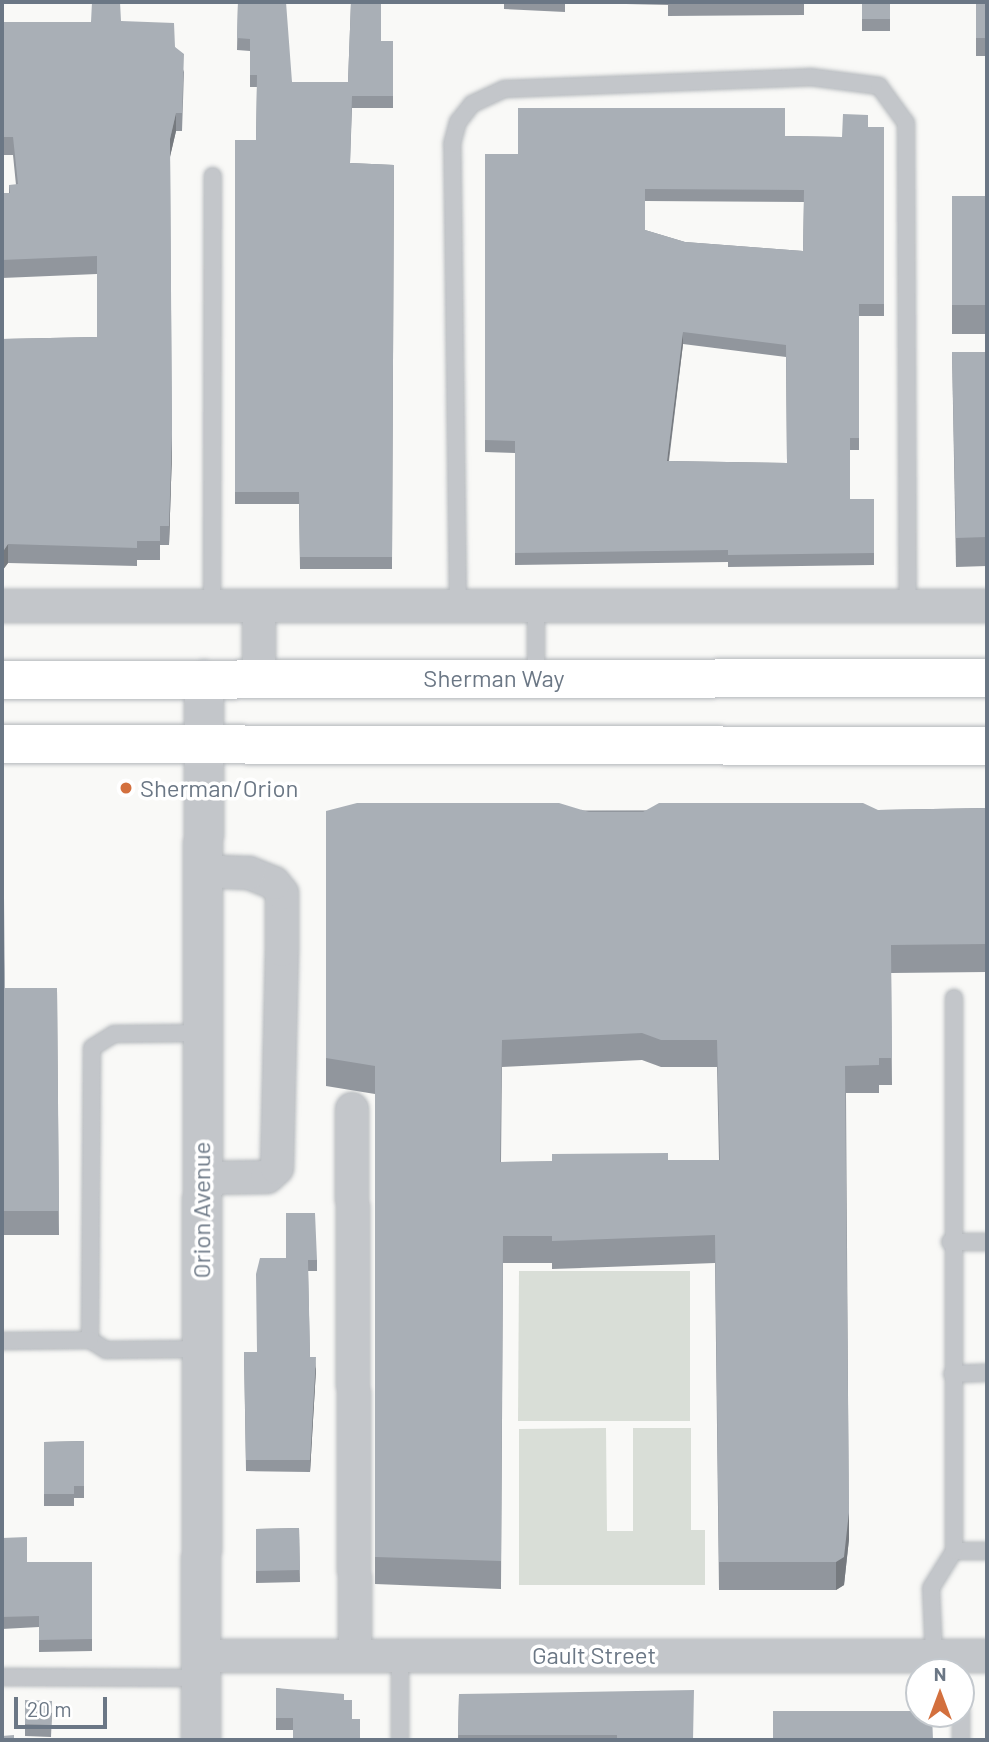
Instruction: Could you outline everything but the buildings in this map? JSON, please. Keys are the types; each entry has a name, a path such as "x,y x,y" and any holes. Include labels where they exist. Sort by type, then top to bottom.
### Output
{"main road":[{"name":"Sherman Way","path":"2,680 987,678"},
{"path":"2,744 987,746"}],"street":[{"path":"2,606 987,606"},
{"path":"259,607 259,678"},
{"name":"Orion Avenue","path":"201,1740 200,1033 204,679"},
{"path":"201,1178 259,1178 277,1168 282,950 282,894 274,883 249,873 202,872"},
{"path":"352,1109 355,1655"},
{"name":"Gault Street","path":"201,1667 355,1655 905,1660"}],"lane":[{"path":"458,606 452,144 457,122 472,104 504,89 810,78 879,86 906,123 908,606"},
{"path":"212,608 213,176"},
{"path":"536,606 536,678"},
{"path":"954,998 950,1242 954,1552 931,1588 959,1658"},
{"path":"90,1340 92,1048 114,1034 200,1033"},
{"path":"950,1242 987,1242"},
{"path":"2,1341 90,1340 106,1350 201,1349"},
{"path":"952,1374 987,1373"},
{"path":"954,1552 987,1551"},
{"path":"400,1655 400,1740"},
{"path":"2,1677 201,1667"}],"shaded area":[{"path":"519,1271 690,1271 690,1421 518,1421"},
{"path":"606,1428 607,1531 633,1531 633,1428 691,1428 691,1530 705,1530 705,1585 519,1585 519,1429"}],"place":[{"name":"Sherman/Orion","path":"126,788"}]}
